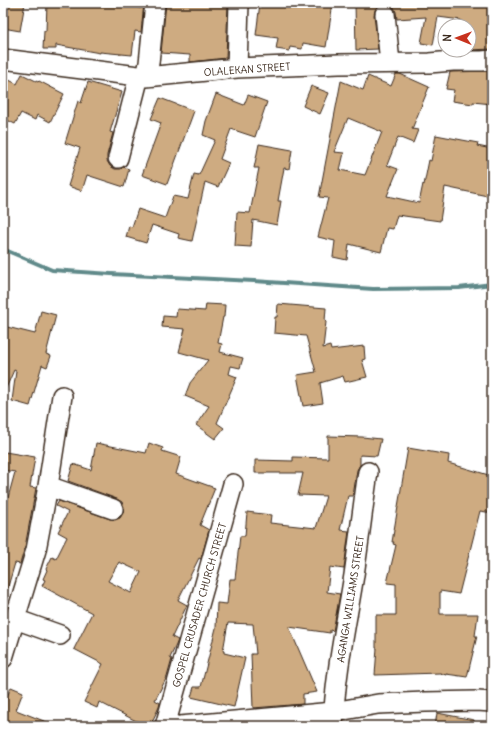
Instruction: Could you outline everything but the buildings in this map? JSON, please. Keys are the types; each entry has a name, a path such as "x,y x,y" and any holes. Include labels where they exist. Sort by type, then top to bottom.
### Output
{"street":[{"path":"118,158 142,76 149,63 155,3"},
{"path":"237,68 239,3"},
{"path":"385,14 390,63"},
{"name":"OLALEKAN STREET","path":"3,59 142,76 237,68 492,60"},
{"path":"3,658 36,550 62,396"},
{"name":"AGANGA WILLIAMS STREET","path":"333,719 368,472"},
{"name":"GOSPEL CRUSADER CHURCH STREET","path":"165,726 233,484"},
{"path":"48,486 113,509"},
{"path":"15,619 60,635"},
{"path":"180,726 333,719 378,704 477,701 492,702"}],"waterway":[{"path":"3,249 52,270 373,289 459,288 492,284"}]}
